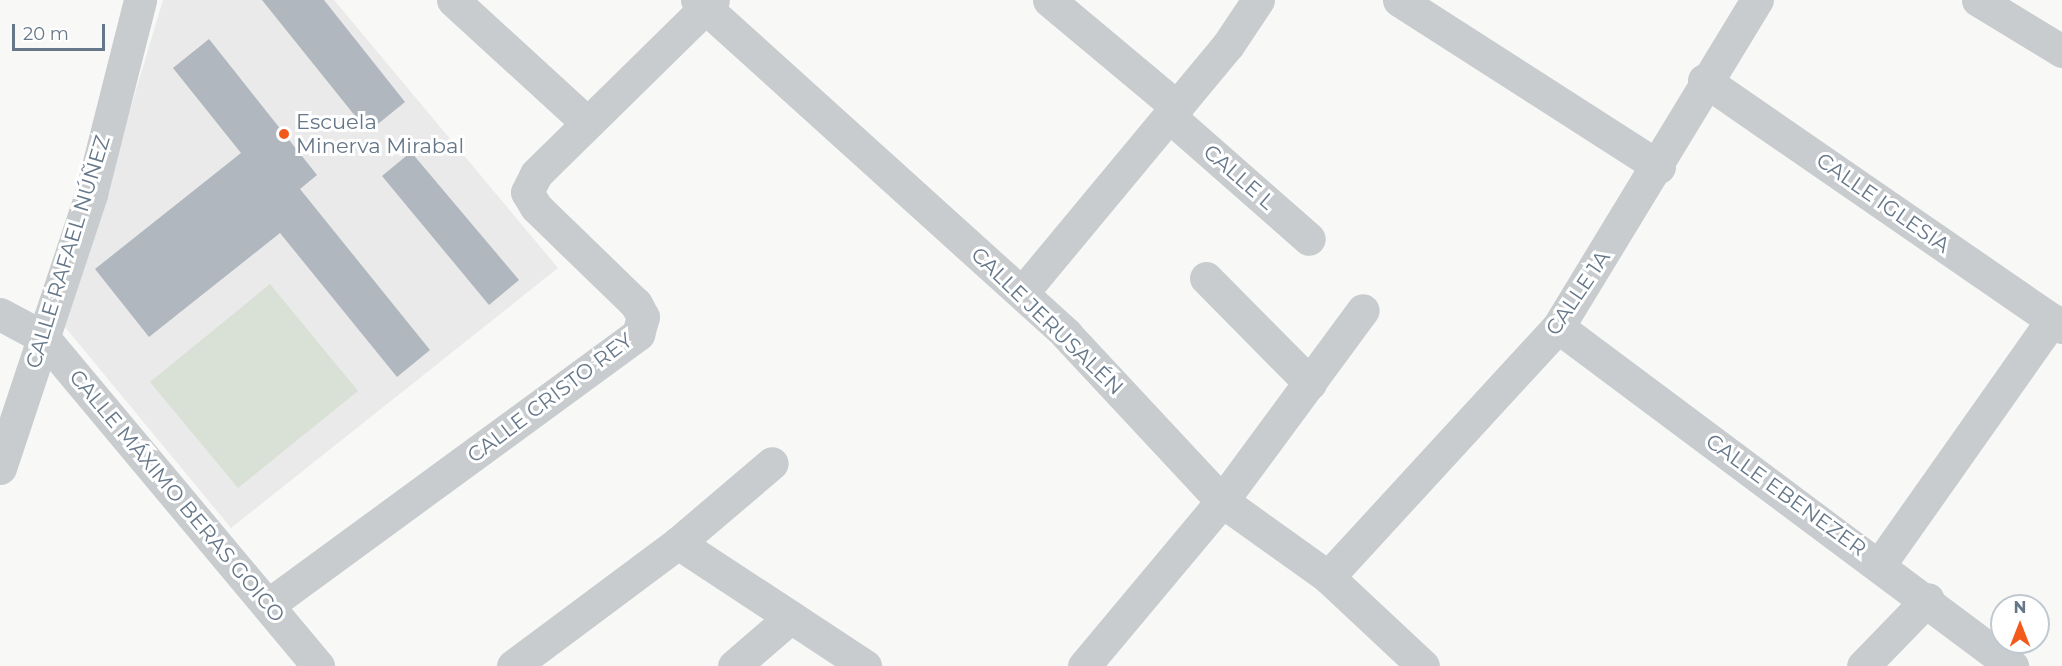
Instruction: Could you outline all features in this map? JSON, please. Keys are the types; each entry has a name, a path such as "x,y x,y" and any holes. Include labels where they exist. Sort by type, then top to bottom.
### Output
{"street":[{"name":"CALLE RAFAEL NÚÑEZ","path":"0,468 90,194 140,0"},
{"path":"453,0 587,123"},
{"name":"CALLE L","path":"1049,0 1173,111 1309,239"},
{"path":"1022,293 1173,111 1258,0"},
{"path":"1400,0 1659,167"},
{"name":"CALLE 1A","path":"1328,577 1558,327 1659,167 1704,80 1757,0"},
{"path":"1978,0 2062,51"},
{"name":"CALLE CRISTO REY","path":"268,605 638,334 643,317 636,304 536,207 527,192 536,174 705,3"},
{"name":"CALLE JERUSALÉN","path":"705,3 1066,334 1222,501 1328,577 1423,666"},
{"name":"CALLE IGLESIA","path":"1704,80 2057,323"},
{"path":"1206,279 1310,383"},
{"path":"1084,666 1222,501 1363,310"},
{"name":"CALLE MÁXIMO BERAS GOICO","path":"0,314 43,337 318,666"},
{"path":"1880,564 2057,323"},
{"name":"CALLE EBENEZER","path":"1558,327 1928,599 2012,666"},
{"path":"513,666 678,543 772,463"},
{"path":"678,543 866,666"},
{"path":"1863,666 1928,599"},
{"path":"734,666 791,618"}],"shaded area":[{"name":"Escuela Minerva Mirabal","path":"163,0 334,0 558,268 231,528 65,327"},
{"path":"270,284 358,391 238,488 150,382"}],"building":[{"path":"262,0 324,0 405,102 368,132"},
{"path":"209,39 317,175 300,189 430,350 397,377 280,233 149,337 95,269 241,153 173,68"},
{"path":"411,152 519,280 489,305 382,176"}],"place":[{"name":"Escuela Minerva Mirabal","path":"284,134"}]}
